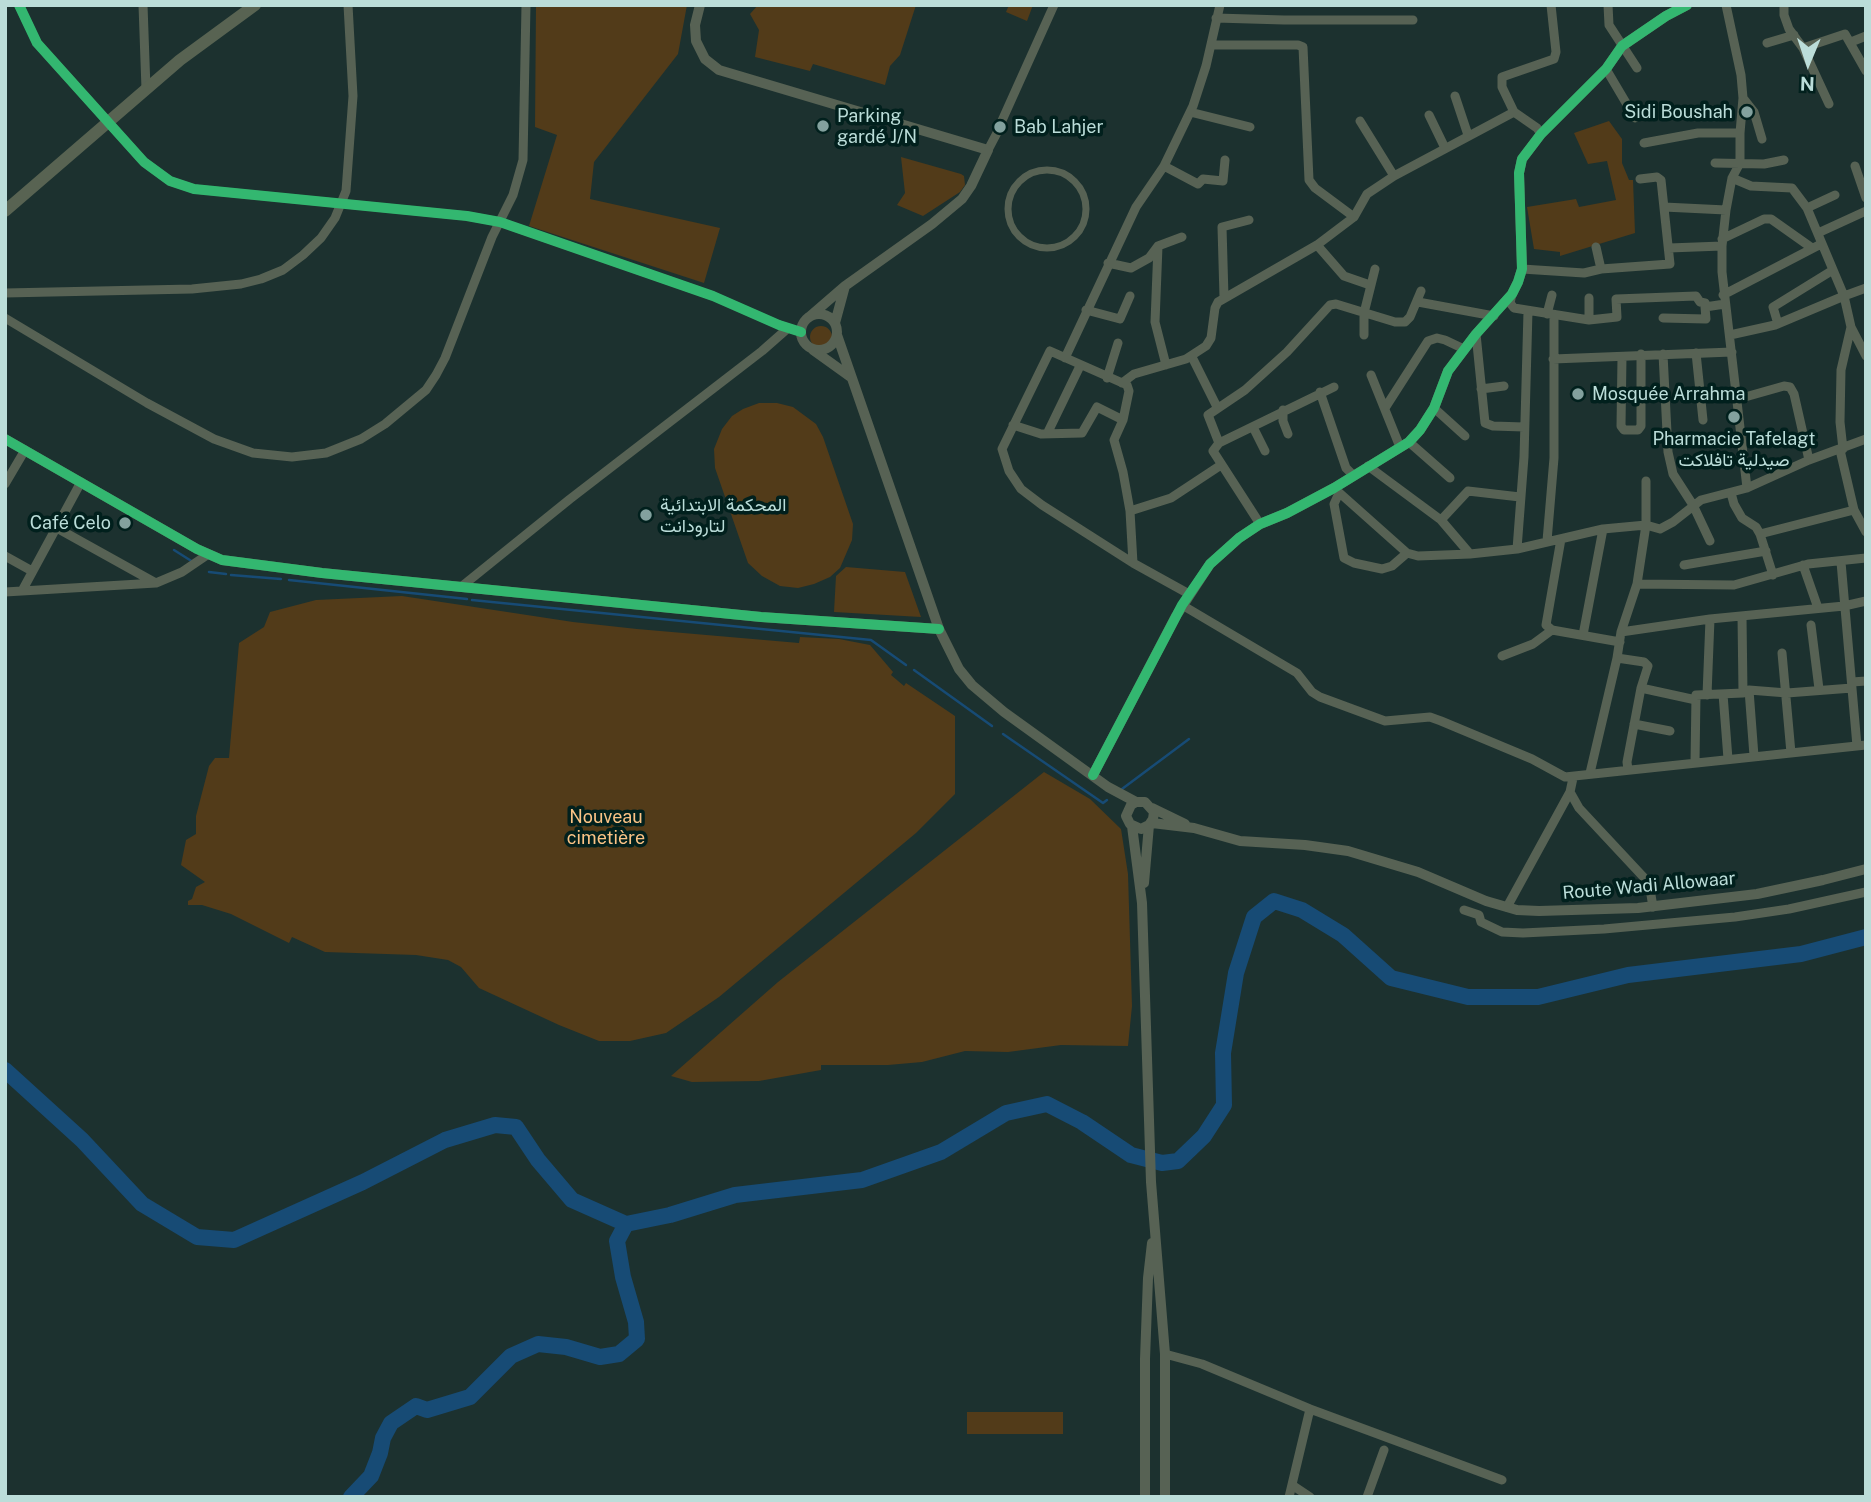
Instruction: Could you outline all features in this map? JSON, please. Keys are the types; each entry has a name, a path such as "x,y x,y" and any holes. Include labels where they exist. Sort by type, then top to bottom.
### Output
{"main road":[{"path":"5,211 180,60 255,5"}],"street":[{"path":"19,5 37,43 144,162 170,181 194,189 467,216 500,222 713,296 801,332"},
{"path":"143,5 146,89"},
{"path":"5,293 192,289 241,284 283,270 303,255 321,238 343,204 349,163 353,96 348,5"},
{"path":"5,318 147,403 214,439 240,449 270,456 292,457 326,453 360,439 385,424 426,390 445,358 492,237 513,195 523,160 526,5"},
{"path":"700,5 695,33 698,48 705,59 719,70 988,150"},
{"path":"852,379 805,344 802,326 845,286 912,239 962,199 1000,127 1055,5"},
{"path":"1065,358 1136,207 1164,166 1190,112 1211,45 1220,5"},
{"path":"1541,134 1537,128 1514,112 1502,87 1502,79 1504,75 1555,57 1551,5"},
{"path":"1608,5 1609,25 1637,68"},
{"path":"1663,318 1706,320 1705,303 1700,302 1696,296 1616,299 1617,317 1589,320 1514,308 1510,303 1522,269 1519,165 1541,134 1606,69 1622,46 1687,5"},
{"path":"1726,5 1741,75 1743,98 1740,163 1732,178 1722,242 1724,300 1747,488"},
{"path":"1784,5 1789,29 1803,48 1829,104"},
{"path":"1216,18 1413,20"},
{"path":"1768,43 1794,35"},
{"path":"1803,48 1847,35 1866,71"},
{"path":"1851,42 1866,36"},
{"path":"1211,45 1303,47 1309,180 1315,188 1354,217"},
{"path":"1606,69 1634,118"},
{"path":"1455,96 1468,135"},
{"path":"1743,98 1754,112 1762,139"},
{"path":"1190,112 1250,127"},
{"path":"1122,383 1134,374 1192,357 1209,342 1215,308 1224,297 1270,274 1317,245 1354,217 1367,194 1394,176 1514,112"},
{"path":"1429,115 1445,148"},
{"path":"1360,121 1394,176"},
{"path":"1644,143 1698,132 1740,133"},
{"path":"1164,166 1198,184 1203,179 1223,181 1225,160"},
{"path":"1716,163 1764,164 1784,160"},
{"path":"1855,166 1866,198"},
{"path":"1037,171 1064,173 1076,181 1087,206 1086,220 1080,232 1070,242 1058,247 1044,249 1030,245 1019,237 1010,219 1009,199 1015,187 1025,177 1037,171"},
{"path":"1522,269 1584,273 1601,269 1669,265 1671,262 1660,178 1640,179"},
{"path":"1732,178 1751,186 1792,188 1807,208 1844,296 1851,327 1866,356"},
{"path":"1807,208 1835,195"},
{"path":"1664,207 1726,210"},
{"path":"1818,233 1866,211"},
{"path":"1669,248 1722,242 1764,219 1781,224 1812,248"},
{"path":"1224,297 1222,227 1249,220"},
{"path":"1108,263 1131,268 1149,258 1158,246 1182,237"},
{"path":"1705,307 1724,300 1821,244"},
{"path":"1317,245 1344,276 1370,285"},
{"path":"1158,246 1155,322 1166,365"},
{"path":"1597,247 1601,269"},
{"path":"1364,335 1364,313 1375,268"},
{"path":"1778,324 1773,307 1833,270"},
{"path":"845,286 835,323 837,335 949,653 972,685 1004,712 1108,787 1136,802 1145,802 1152,808 1154,815 1142,903"},
{"path":"1730,335 1778,324 1866,288"},
{"path":"1219,443 1208,415 1256,380 1287,352 1330,305 1336,304 1405,322 1421,292"},
{"path":"1093,775 1179,611 1210,564 1259,524 1337,491 1353,475 1404,445 1426,422 1448,371 1476,334 1512,294"},
{"path":"1547,541 1554,458 1550,314 1552,295"},
{"path":"1086,310 1120,319 1130,296"},
{"path":"1589,298 1589,320"},
{"path":"1418,302 1494,316"},
{"path":"1517,549 1528,311"},
{"path":"808,318 823,314 835,323"},
{"path":"1851,327 1841,370 1841,450 1854,510 1866,532"},
{"path":"461,587 762,351 787,328"},
{"path":"1476,334 1485,423 1524,427"},
{"path":"810,348 817,351 830,347 837,335"},
{"path":"1385,408 1428,341 1437,338 1464,349"},
{"path":"1107,378 1118,343"},
{"path":"1133,563 1130,512 1114,440 1123,420 1129,391 1127,385 1050,351 1002,452 1015,482 1042,505 1133,563 1189,594"},
{"path":"1553,359 1732,352"},
{"path":"1696,353 1703,420"},
{"path":"1622,357 1620,426 1624,430 1638,430 1641,426 1641,354"},
{"path":"1663,354 1668,453 1673,474 1693,505 1710,541"},
{"path":"1192,357 1217,407"},
{"path":"1047,435 1080,366"},
{"path":"1371,375 1404,445 1450,478"},
{"path":"1481,390 1504,386"},
{"path":"1738,399 1784,386 1792,389 1809,460"},
{"path":"1259,524 1213,451 1219,443 1334,387"},
{"path":"1320,392 1346,468 1353,475"},
{"path":"1013,425 1047,435 1083,433 1097,407 1123,420"},
{"path":"1434,408 1465,436"},
{"path":"1283,410 1283,421 1288,434"},
{"path":"1253,427 1265,451"},
{"path":"5,439 208,555 240,564 761,617 939,629"},
{"path":"1337,491 1408,553 1418,556 1470,554 1517,549 1603,529 1667,526 1693,505 1709,497 1747,488 1809,460 1866,439"},
{"path":"5,484 25,450"},
{"path":"1130,512 1171,498 1221,465"},
{"path":"1368,466 1441,520 1470,554"},
{"path":"1590,774 1620,637 1637,584 1646,525 1646,481"},
{"path":"22,591 81,482"},
{"path":"1337,491 1334,504 1345,558 1354,564 1382,569 1392,566 1408,553"},
{"path":"1441,520 1468,491 1520,497"},
{"path":"1731,493 1740,515 1756,527 1760,534 1773,575"},
{"path":"1760,534 1854,510"},
{"path":"55,527 156,583"},
{"path":"1583,635 1603,529"},
{"path":"1561,539 1546,625 1552,630 1620,637 1710,619 1844,606 1866,601"},
{"path":"1684,565 1766,551"},
{"path":"5,593 156,583 182,572 208,555"},
{"path":"5,556 32,571"},
{"path":"1637,584 1725,586 1803,565 1866,558"},
{"path":"1179,611 1297,673 1312,692 1320,696 1385,721 1430,717 1441,720 1532,760 1560,776 1573,778 1695,762 1861,746 1852,685 1841,562"},
{"path":"1803,565 1818,608"},
{"path":"1742,616 1746,692 1754,756"},
{"path":"1707,695 1710,619"},
{"path":"1811,625 1819,690"},
{"path":"1502,656 1533,643 1552,630"},
{"path":"1782,653 1791,753"},
{"path":"1617,658 1648,665 1634,724 1628,770"},
{"path":"1695,762 1696,695 1787,693 1866,681"},
{"path":"1641,688 1696,700"},
{"path":"1723,694 1728,759"},
{"path":"1634,724 1670,731"},
{"path":"1507,907 1570,792 1573,778"},
{"path":"1108,787 1126,812 1132,826 1142,903 1153,1226 1165,1354 1165,1497"},
{"path":"1570,792 1579,808 1648,883 1653,907"},
{"path":"1126,812 1136,802"},
{"name":"Route Wadi Allowaar","path":"1152,808 1194,828 1240,841 1306,845 1348,851 1418,872 1486,901 1507,907 1561,912 1653,907 1757,894 1866,869"},
{"path":"1132,826 1141,829 1151,824"},
{"name":"Route Wadi Allowaar","path":"1151,824 1194,828"},
{"path":"1464,910 1479,915 1481,922 1502,932 1523,933 1604,929 1735,917 1789,909 1866,892"},
{"path":"1145,1497 1147,1278 1153,1226"},
{"path":"1165,1354 1202,1364 1310,1409 1502,1480"},
{"path":"1289,1497 1310,1409"},
{"path":"1367,1497 1384,1450"},
{"path":"1292,1485 1311,1497"}],"green space":[{"path":"536,5 687,5 678,54 594,162 590,199 720,228 704,283 529,226 557,135 535,127"},
{"path":"758,5 916,5 900,55 890,66 885,85 813,64 810,71 755,57 759,30 750,14"},
{"path":"1009,5 1033,5 1027,21 1006,12"},
{"path":"1609,121 1622,139 1622,163 1629,180 1633,180 1635,233 1560,256 1560,252 1534,249 1527,207 1576,199 1579,207 1616,200 1607,161 1588,164 1574,133"},
{"path":"901,157 961,174 964,176 965,185 960,192 923,216 897,205 905,193"},
{"path":"821,326 829,329 832,337 829,345 821,348 813,345 810,337 813,329"},
{"path":"759,403 777,403 793,407 816,424 853,524 852,540 840,568 830,577 814,584 798,588 780,586 762,576 748,563 715,468 714,449 722,429 732,416"},
{"path":"846,567 905,572 921,617 834,612 836,576"},
{"name":"Nouveau cimetière","path":"402,596 637,629 799,643 800,637 839,639 870,645 893,672 891,675 904,686 906,683 955,716 955,794 916,833 719,997 666,1033 630,1041 599,1041 559,1025 479,988 461,967 448,960 416,955 325,952 292,937 289,943 231,914 202,905 188,905 196,887 205,882 181,865 186,840 196,834 196,816 209,766 215,758 229,758 239,643 264,627 270,612 316,600"},
{"path":"1044,772 1090,799 1121,829 1128,874 1132,1006 1128,1046 1061,1045 1008,1052 965,1051 922,1062 821,1065 821,1070 759,1081 692,1082 671,1076 778,982"},
{"path":"967,1412 1063,1412 1063,1434 967,1434"}],"waterway":[{"path":"174,550 193,562"},
{"path":"209,572 226,574"},
{"path":"231,575 281,579"},
{"path":"289,580 467,599"},
{"path":"472,600 871,640 906,665"},
{"path":"914,670 992,726"},
{"path":"1003,734 1103,803 1107,800"},
{"path":"1122,789 1189,739"},
{"path":"5,1070 82,1140 142,1204 197,1237 234,1240 363,1182 445,1140 495,1125 516,1127 538,1160 572,1200 626,1224 670,1215 735,1195 862,1180 941,1152 1006,1113 1047,1104 1082,1122 1131,1155 1162,1163 1178,1161 1204,1136 1224,1105 1223,1053 1236,973 1254,917 1274,901 1302,910 1343,935 1391,978 1468,997 1538,997 1628,975 1801,954 1866,937"},
{"path":"351,1497 371,1476 383,1438 391,1423 416,1406 427,1410 470,1397 511,1356 538,1344 566,1347 600,1357 619,1354 637,1339 636,1322 623,1277 617,1241 626,1224"}],"cycle path":[{"path":"19,5 37,43 144,162 170,181 194,189 467,216 500,222 713,296 801,332"},
{"path":"1093,775 1182,605 1210,564 1239,538 1260,524 1334,488 1409,442 1420,430 1434,408 1448,371 1476,334 1512,294 1518,282 1522,269 1519,173 1522,159 1541,134 1606,69 1622,46 1687,5"},
{"path":"5,439 197,549 222,560 322,573 761,617 939,629"}],"place":[{"name":"Sidi Boushah","path":"1747,112"},
{"name":"Parking gardé J/N","path":"823,126"},
{"name":"Bab Lahjer","path":"1000,127"},
{"name":"Mosquée Arrahma","path":"1578,394"},
{"name":"Pharmacie Tafelagt صيدلية تافلاكت","path":"1734,417"},
{"name":"المحكمة الابتدائية لتارودانت","path":"646,515"},
{"name":"Café Celo","path":"125,523"}]}
